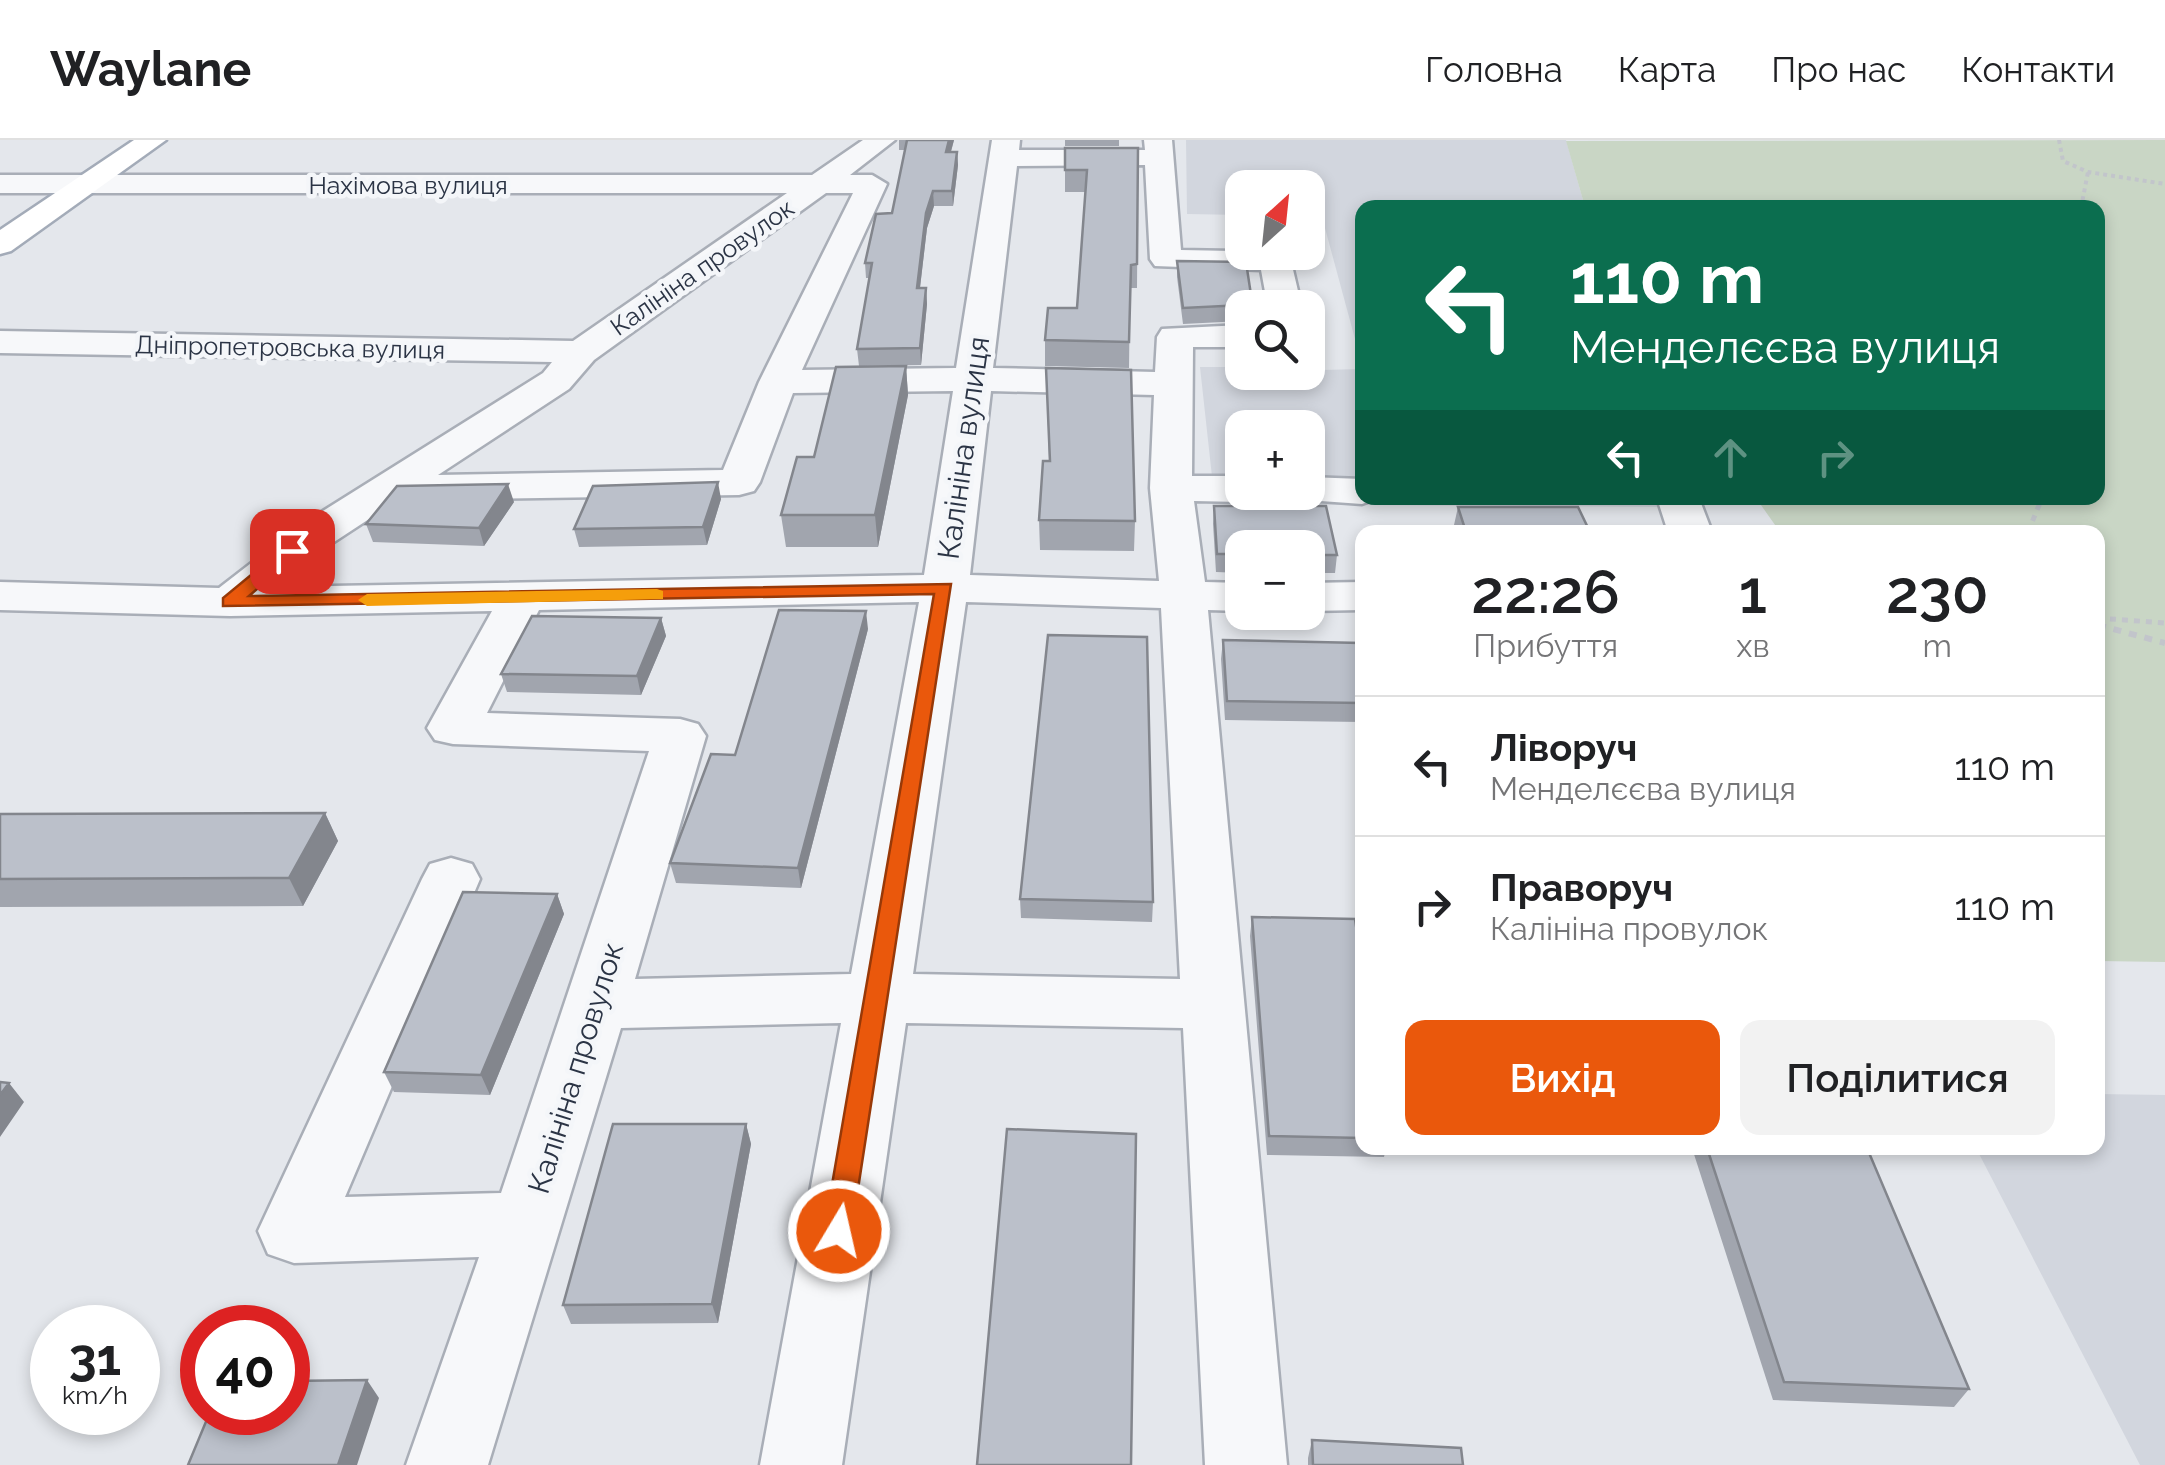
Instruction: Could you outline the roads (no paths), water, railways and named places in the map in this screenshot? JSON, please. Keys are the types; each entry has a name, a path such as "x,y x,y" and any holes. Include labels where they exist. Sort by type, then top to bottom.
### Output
{"main road":[{"path":"0,244 152,140"}],"street":[{"name":"Калініна провулок","path":"230,602 268,568 556,381 581,352 881,140"},
{"path":"1005,149 1158,149 1175,337 1171,488 1213,598 1213,1004 1246,1465"},
{"name":"Калініна вулиця","path":"801,1465 944,588 1005,149"},
{"name":"Нахімова вулиця","path":"0,184 872,184 778,382"},
{"path":"1166,259 1275,262 1281,290"},
{"path":"1175,337 1225,336"},
{"name":"Дніпропетровська вулиця","path":"0,342 581,352"},
{"path":"388,488 739,482 778,382 974,379 1174,384"},
{"path":"1171,488 1225,490"},
{"path":"1325,490 1355,491"},
{"path":"0,596 230,602 944,588 1213,598"},
{"path":"1325,596 1355,596"},
{"name":"Калініна провулок","path":"451,879 294,1232 527,1224 680,736 453,728 522,598"},
{"path":"596,1004 877,998 1213,1004"},
{"path":"447,1465 527,1224"}]}
